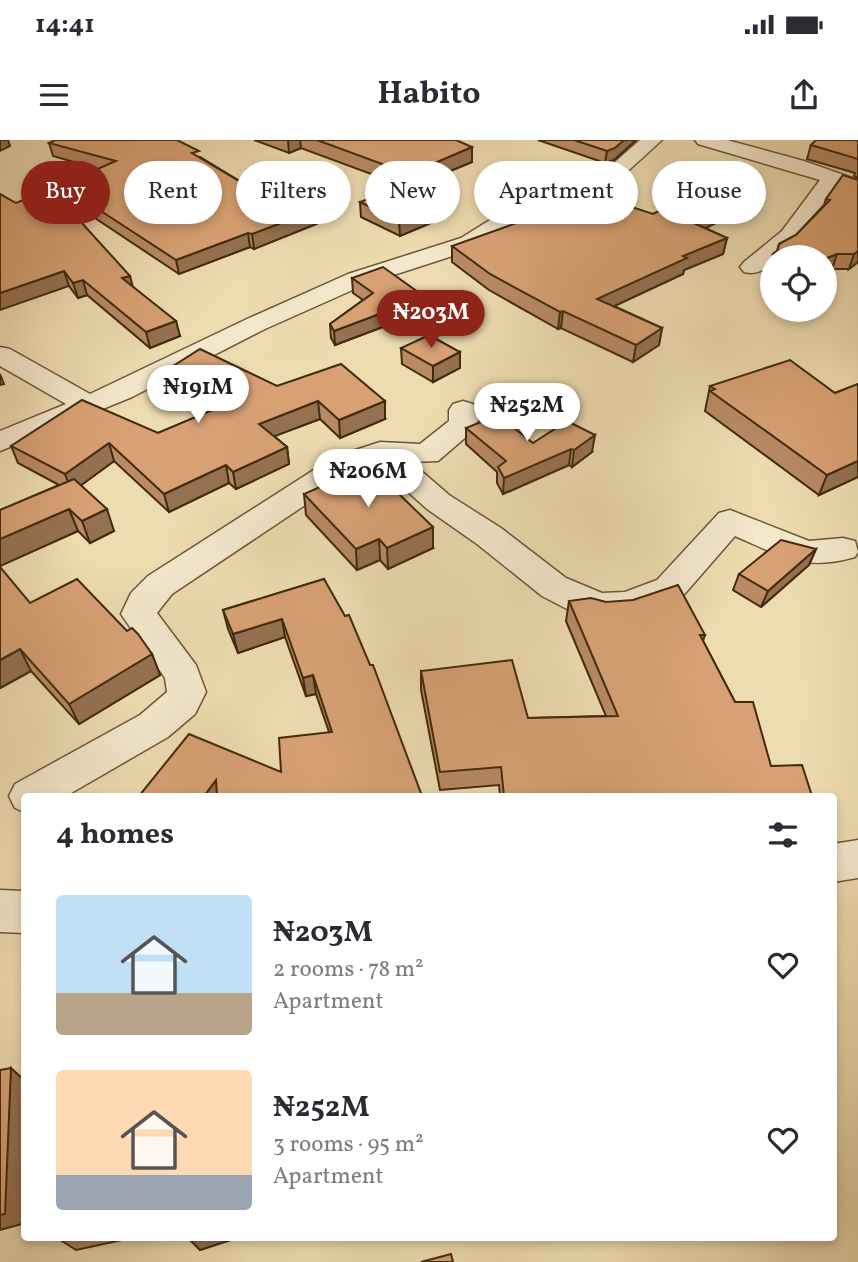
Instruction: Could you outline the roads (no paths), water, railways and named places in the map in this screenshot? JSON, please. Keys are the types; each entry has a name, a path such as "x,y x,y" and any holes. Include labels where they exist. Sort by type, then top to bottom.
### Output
{"street":[{"path":"0,442 88,405 357,279 469,243 548,194 622,166 652,140"},
{"path":"705,140 858,187"},
{"path":"752,267 790,236 832,178"},
{"path":"0,355 88,405"},
{"path":"35,793 154,726 181,703 187,692 184,676 139,614 143,602 160,585 345,464 380,451 427,454 464,424 463,410"},
{"path":"380,451 438,502 489,536 554,587 579,600 602,606 628,604 669,589 730,521 806,553 843,549"},
{"path":"0,811 21,801"},
{"path":"837,862 858,859"},
{"path":"0,911 21,912"}]}
